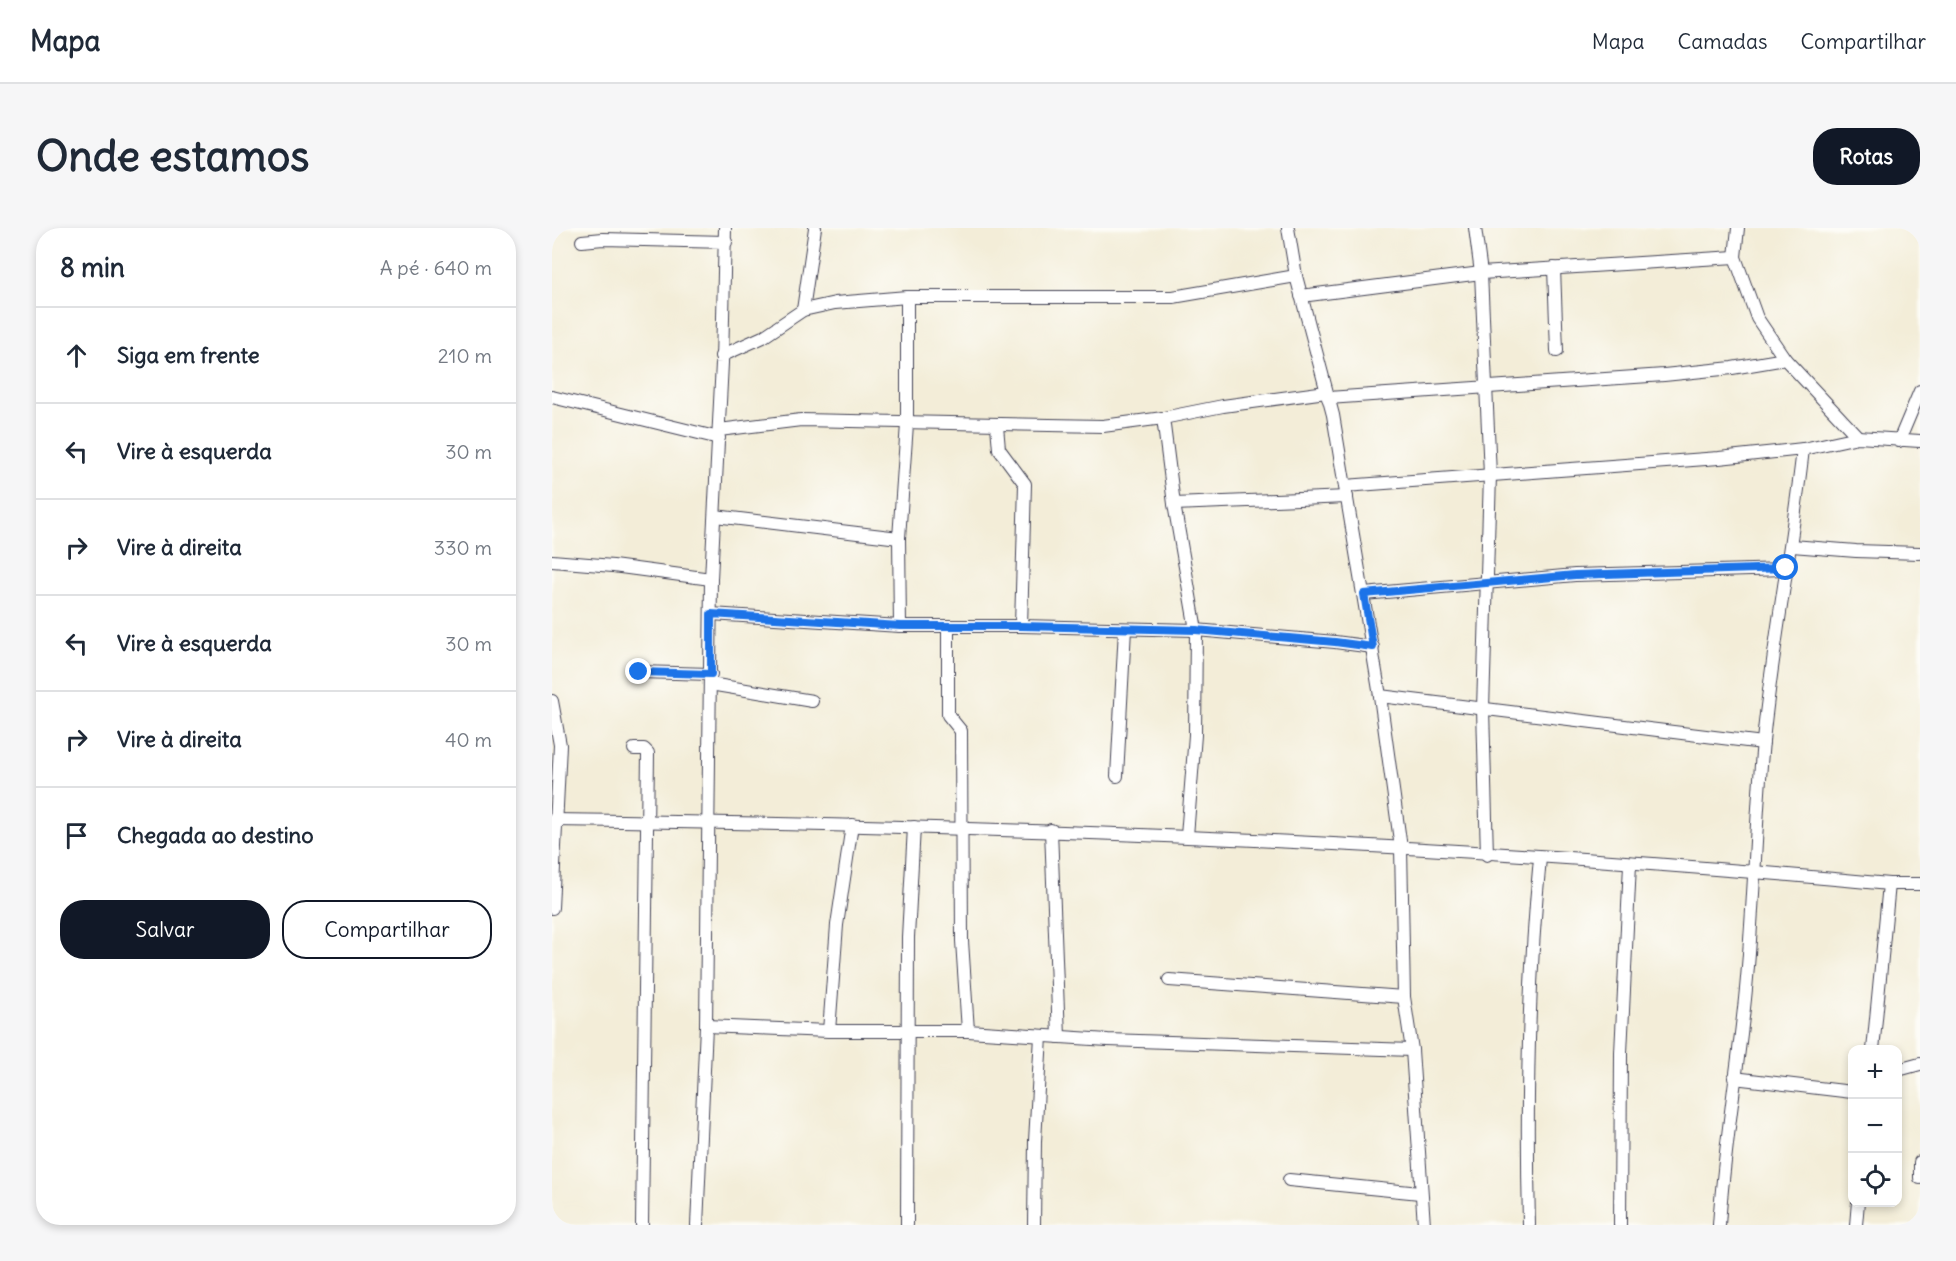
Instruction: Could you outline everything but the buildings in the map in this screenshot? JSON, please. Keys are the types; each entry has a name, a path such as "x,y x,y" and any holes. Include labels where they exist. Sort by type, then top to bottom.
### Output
{"street":[{"path":"697,1225 706,1026 711,579 719,434 725,228"},
{"path":"803,310 815,228"},
{"path":"1288,228 1296,276 1327,395 1346,492 1373,647 1401,848 1404,997 1412,1050 1420,1193 1424,1225"},
{"path":"1475,228 1481,273 1490,476 1483,709 1487,855"},
{"path":"1738,228 1736,257 1757,318 1785,359 1858,437"},
{"path":"582,241 603,239 726,242"},
{"path":"1301,296 1481,273 1736,257"},
{"path":"1554,268 1557,351"},
{"path":"721,356 763,336 803,310 836,303 908,297 1173,297 1296,276"},
{"path":"900,626 899,538 907,424 908,297"},
{"path":"552,397 719,434 801,420 1082,427 1164,418 1222,405 1327,395 1664,375 1732,368 1785,359"},
{"path":"1899,441 1920,391"},
{"path":"1164,418 1174,504 1196,630 1195,735 1187,836"},
{"path":"997,426 999,449 1025,484 1021,626"},
{"path":"1174,504 1346,492 1490,476 1719,458 1803,449 1858,437 1920,441"},
{"path":"1719,1225 1734,1078 1745,1001 1763,742 1786,568 1792,546 1803,449"},
{"path":"715,516 899,538"},
{"path":"1792,546 1920,553"},
{"path":"552,561 613,566 711,579"},
{"path":"1364,594 1486,585 1575,575 1786,568"},
{"path":"711,614 900,626 1196,630 1373,647"},
{"path":"948,627 948,715 961,731 962,941 968,1031"},
{"path":"1117,776 1125,629"},
{"path":"639,672 711,679 812,701"},
{"path":"1380,696 1763,742"},
{"path":"552,701 560,745 554,820 552,909"},
{"path":"634,749 644,749 648,753 642,1225"},
{"path":"554,820 1051,830 1187,836 1401,848 1889,884 1920,884"},
{"path":"829,1031 837,925 852,825"},
{"path":"907,1225 907,1031 914,827"},
{"path":"1051,830 1059,1037"},
{"path":"1529,1225 1528,1072 1532,944 1540,858"},
{"path":"1620,1225 1621,1053 1630,864"},
{"path":"1873,1045 1889,884"},
{"path":"1169,980 1404,997"},
{"path":"706,1026 829,1031 968,1031 1059,1037 1412,1050"},
{"path":"1034,1225 1035,1141 1041,1036"},
{"path":"1902,1069 1920,1064"},
{"path":"1734,1078 1848,1092"},
{"path":"1920,1162 1920,1178"},
{"path":"1289,1180 1420,1193"},
{"path":"1856,1225 1858,1207"}],"route":[{"path":"639,672 711,674 711,614 900,626 1196,630 1373,647 1364,594 1486,585 1575,575 1786,568"}]}
